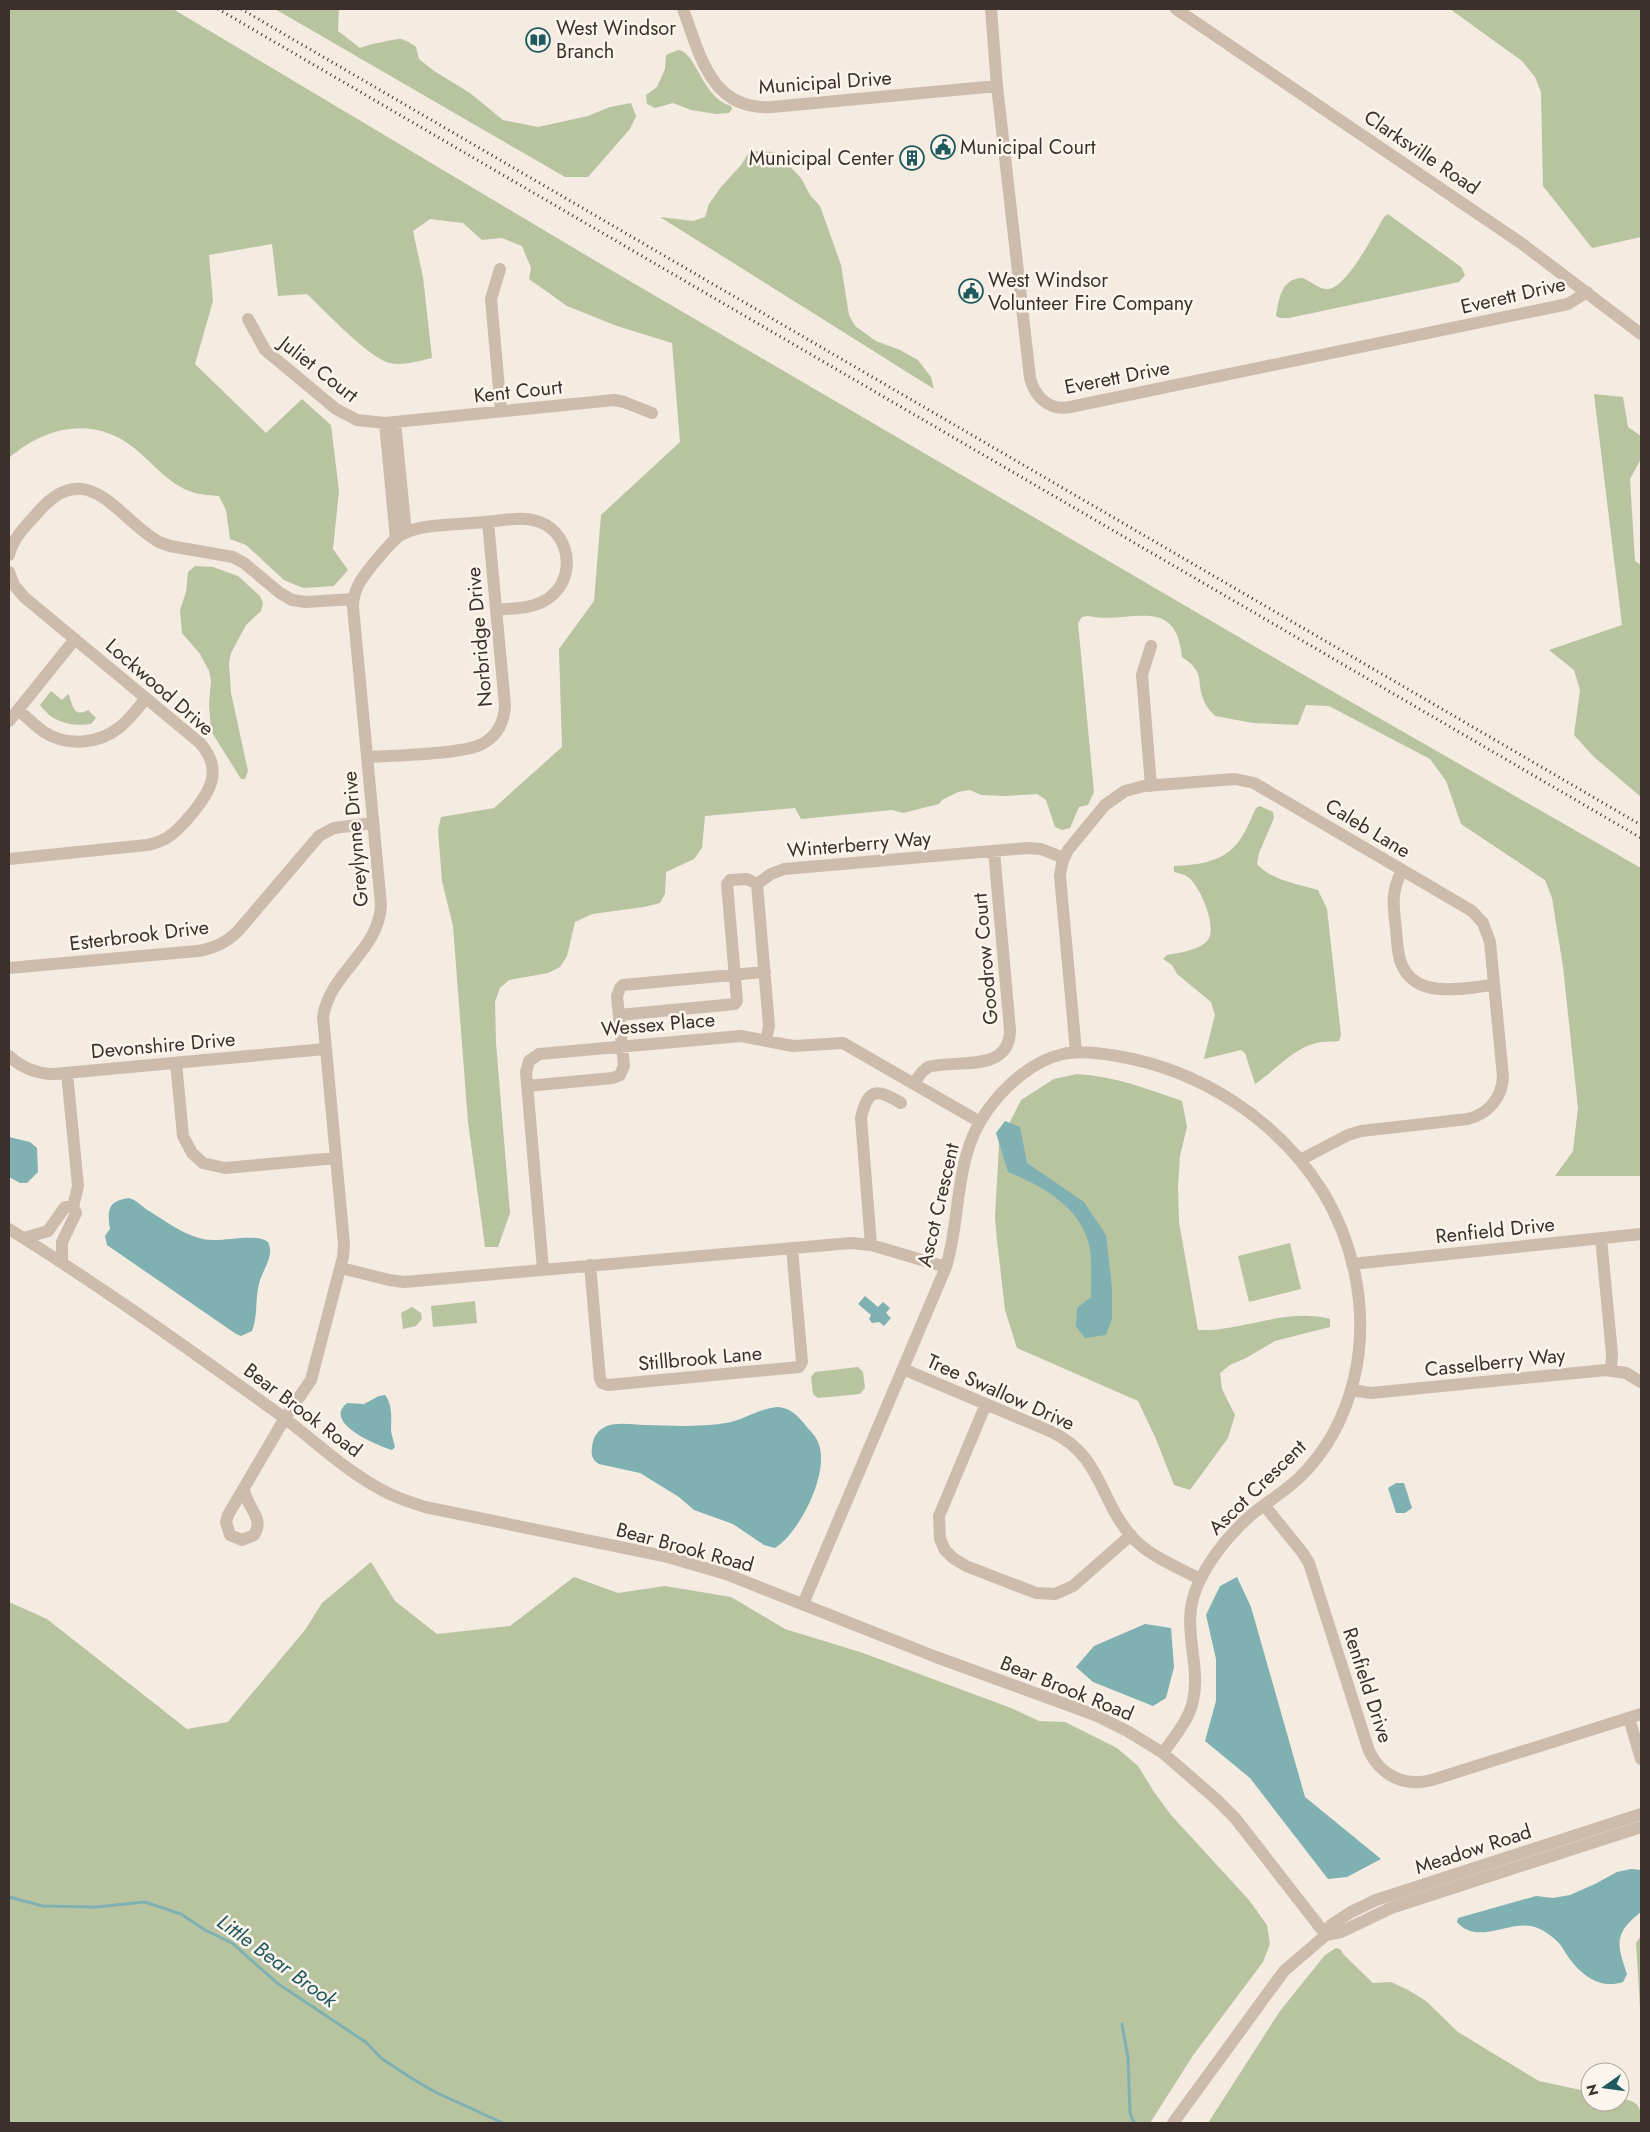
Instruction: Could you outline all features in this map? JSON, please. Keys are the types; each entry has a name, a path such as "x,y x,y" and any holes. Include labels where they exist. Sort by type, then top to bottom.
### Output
{"street":[{"name":"Municipal Drive","path":"683,9 704,65 714,82 726,94 746,105 758,108 997,86"},
{"name":"Everett Drive","path":"991,9 997,86 1030,378 1037,396 1055,407 1070,407 1568,304 1587,292"},
{"name":"Clarksville Road","path":"1176,9 1496,225 1641,334"},
{"path":"500,269 491,299 502,411"},
{"name":"Juliet Court","path":"248,319 264,349 340,412 357,420 390,423"},
{"name":"Kent Court","path":"390,423 616,400 652,413"},
{"path":"390,423 401,536 420,528 526,518 543,523 560,538 567,560 563,582 548,599 532,606 496,610"},
{"path":"9,555 18,535 51,498 64,491 83,489 104,497 158,541 170,546 234,557 290,599 308,602 353,599"},
{"name":"Norbridge Drive","path":"367,758 469,749 484,744 495,734 503,721 505,706 488,522"},
{"name":"Greylynne Drive","path":"244,1490 285,1418 312,1377 341,1268 344,1244 323,1017 329,996 369,944 379,921 381,905 353,599 360,580 401,536"},
{"name":"Lockwood Drive","path":"9,572 18,592 200,743 210,759 212,770 211,785 207,796 173,834 156,843 9,858"},
{"path":"9,721 75,639"},
{"path":"1150,646 1142,675 1151,786"},
{"path":"18,710 39,729 54,737 71,742 88,741 104,737 119,728 146,698"},
{"name":"Caleb Lane","path":"1076,1052 1060,876 1064,858 1070,848 1111,800 1128,790 1151,786 1235,779 1250,781 1469,909 1481,920 1489,939 1503,1080 1499,1095 1488,1110 1464,1120 1356,1132 1300,1160"},
{"name":"Esterbrook Drive","path":"9,968 213,947 238,931 318,836 334,828 373,823"},
{"name":"Winterberry Way","path":"757,884 774,872 784,869 994,851 1038,848 1064,858"},
{"name":"Goodrow Court","path":"914,1083 922,1072 930,1066 994,1059 1002,1053 1008,1043 1010,1030 994,851"},
{"path":"1402,870 1394,886 1393,900 1399,955 1406,972 1417,982 1434,989 1494,985"},
{"path":"619,1015 734,1005 737,1001 727,883 730,880 745,879 757,884 769,1026 766,1040"},
{"path":"527,1086 616,1078 620,1075 624,1069 618,993 625,984 764,972"},
{"name":"Wessex Place","path":"543,1269 527,1086 527,1065 537,1054 740,1036 793,1046 845,1043 980,1122"},
{"name":"Devonshire Drive","path":"9,1056 22,1066 48,1074 325,1049"},
{"name":"Ascot Crescent","path":"803,1604 946,1267 952,1243 962,1168 966,1153 980,1122 996,1099 1030,1068 1055,1056 1076,1052 1130,1058 1166,1068 1226,1097 1259,1120 1300,1160 1332,1209 1344,1239 1358,1292 1360,1325 1358,1360 1351,1390 1340,1420 1316,1459 1298,1479 1264,1505 1229,1538 1200,1579 1192,1601 1190,1621 1194,1686 1193,1700 1188,1716 1163,1753"},
{"path":"176,1063 183,1136 192,1153 204,1163 214,1167 225,1168 336,1158"},
{"path":"62,1263 62,1242 76,1213 73,1206 78,1186 67,1073"},
{"path":"871,1245 860,1126 862,1115 869,1099 876,1093 884,1094 901,1103"},
{"path":"24,1238 48,1231 65,1207 73,1206"},
{"name":"Bear Brook Road","path":"9,1229 62,1263 285,1418 365,1480 402,1500 425,1507 664,1556 726,1574 936,1657 1095,1716 1129,1732 1163,1753 1235,1818 1326,1935"},
{"name":"Renfield Drive","path":"1352,1264 1641,1234"},
{"path":"1601,1238 1612,1354 1611,1370"},
{"path":"341,1268 402,1282 851,1243 871,1245 946,1267"},
{"name":"Stillbrook Lane","path":"590,1265 602,1382 608,1385 795,1369 800,1366 802,1361 792,1248"},
{"name":"Tree Swallow Drive","path":"903,1369 1052,1432 1077,1448 1092,1467 1121,1522 1131,1535 1148,1550 1200,1579"},
{"name":"Casselberry Way","path":"1351,1390 1371,1393 1611,1370 1626,1373 1641,1382"},
{"path":"986,1404 939,1516 940,1539 945,1550 953,1558 966,1566 1036,1593 1056,1594 1073,1586 1131,1535"},
{"name":"Renfield Drive","path":"1264,1505 1308,1561 1369,1751 1379,1766 1393,1777 1410,1782 1428,1782 1635,1716"},
{"path":"1635,1716 1641,1759"},
{"name":"Meadow Road","path":"1173,2123 1284,1971 1326,1935 1331,1925 1351,1912 1376,1900 1641,1814"},
{"name":"Meadow Road","path":"1326,1935 1341,1932 1391,1908 1641,1827"}],"green space":[{"path":"9,9 173,9 594,260 1290,667 1641,868 1641,1176 1555,1176 1573,1151 1578,1108 1563,967 1552,898 1545,880 1461,824 1446,781 1430,759 1329,706 1306,705 1298,725 1253,723 1215,716 1208,708 1202,696 1198,673 1182,657 1178,637 1171,625 1160,618 1148,616 1104,618 1088,616 1082,617 1078,623 1094,792 1088,805 1079,807 1070,828 1062,830 1055,827 1046,800 1037,794 981,795 970,790 958,792 942,800 939,804 903,813 892,810 801,819 795,808 705,816 702,848 694,859 666,872 665,894 660,903 592,914 575,922 567,956 560,967 548,973 509,980 500,988 495,1002 496,1043 510,1213 498,1247 485,1247 468,1122 453,926 442,881 438,830 441,817 494,808 562,747 559,649 594,601 601,515 680,442 672,343 617,326 567,306 529,279 531,268 522,246 502,238 482,240 463,223 430,219 413,231 423,277 432,358 406,364 390,363 381,360 371,353 347,333 307,294 278,296 272,244 209,255 213,301 195,364 266,433 302,399 331,425 339,491 333,549 348,570 334,586 303,588 284,580 246,545 230,539 226,510 219,496 195,493 184,489 164,475 124,441 108,433 74,428 57,431 24,446 9,458"},
{"path":"275,9 339,9 338,31 360,48 398,39 407,41 416,47 419,59 434,71 470,93 503,120 538,127 588,116 610,107 631,103 636,116 630,129 588,177 565,177"},
{"path":"1450,9 1641,9 1641,237 1592,248 1543,186 1541,92 1535,77 1522,61"},
{"path":"678,50 690,58 713,94 731,106 732,109 729,113 716,114 691,110 673,103 655,108 647,104 646,95 657,87 665,69 666,55"},
{"path":"754,151 774,152 779,155 801,178 810,195 820,206 841,265 849,315 855,326 876,341 900,350 918,360 931,377 934,389 660,217 693,221 705,217 709,204 721,187 741,165 748,154"},
{"path":"1388,214 1461,267 1465,275 1459,282 1289,318 1276,316 1282,291 1290,282 1303,278 1318,287 1328,289 1335,287 1343,280 1359,259 1384,217"},
{"path":"1594,394 1623,397 1628,427 1641,436 1641,459 1630,479 1635,561 1641,565 1641,797 1594,757 1574,735 1580,690 1574,670 1549,650 1622,625"},
{"path":"195,566 213,567 238,576 260,596 263,603 261,611 246,625 231,653 229,663 231,693 248,771 245,779 241,779 211,731 209,704 211,680 209,671 200,654 182,633 180,610 186,592 188,572"},
{"path":"51,691 62,700 68,694 76,711 83,712 88,710 96,718 91,724 76,725 62,722 50,716 40,705"},
{"path":"1260,806 1273,812 1274,818 1259,853 1257,864 1277,878 1318,890 1327,909 1341,1035 1339,1041 1316,1043 1299,1050 1255,1084 1245,1053 1241,1050 1204,1059 1215,1015 1211,1002 1177,974 1172,965 1163,959 1167,955 1196,948 1206,942 1211,932 1209,915 1197,888 1188,877 1174,872 1174,866 1207,862 1229,852 1241,838 1256,808"},
{"path":"1077,1074 1118,1080 1182,1101 1187,1127 1180,1156 1178,1186 1179,1222 1198,1330 1214,1330 1297,1316 1314,1316 1330,1319 1330,1327 1275,1341 1230,1365 1220,1373 1222,1389 1235,1415 1228,1438 1190,1490 1174,1485 1156,1439 1138,1401 1017,1348 1005,1310 995,1218 999,1144 1021,1100 1054,1079"},
{"path":"1290,1243 1301,1289 1249,1302 1238,1256"},
{"path":"475,1301 477,1323 433,1327 431,1306"},
{"path":"412,1307 421,1313 422,1319 416,1326 403,1329 401,1313"},
{"path":"858,1367 863,1372 865,1388 860,1394 818,1398 813,1394 811,1377 815,1372"},
{"path":"371,1562 395,1601 437,1634 510,1626 574,1577 618,1593 665,1586 731,1597 785,1629 863,1653 1011,1708 1039,1721 1065,1722 1117,1748 1138,1766 1171,1815 1249,1900 1267,1925 1270,1944 1263,1962 1194,2054 1150,2123 9,2123 9,1602 47,1619 187,1729 228,1722 305,1630 322,1603"},
{"path":"1641,1935 1641,2024 1636,1943"},
{"path":"1336,1948 1340,1949 1373,1983 1391,1982 1408,1990 1426,2001 1458,2032 1539,2081 1580,2090 1580,2112 1630,2112 1630,2101 1639,2108 1641,2123 1208,2123 1280,2011 1325,1955"}],"water":[{"path":"1005,1121 1020,1127 1027,1163 1084,1202 1106,1235 1112,1288 1112,1319 1106,1335 1085,1338 1076,1326 1077,1308 1091,1297 1091,1256 1086,1236 1080,1223 1071,1211 1048,1192 1008,1172 996,1133"},
{"path":"9,1137 30,1142 37,1148 38,1172 27,1183 20,1183 9,1177"},
{"path":"129,1198 175,1227 196,1237 210,1240 255,1238 268,1242 270,1253 259,1284 252,1331 241,1336 236,1334 107,1245 105,1236 110,1229 110,1207 117,1201"},
{"path":"865,1296 878,1307 883,1302 890,1308 886,1313 891,1318 884,1326 879,1322 872,1323 869,1319 871,1315 858,1304"},
{"path":"385,1395 390,1408 391,1431 395,1447 392,1450 354,1432 341,1418 341,1411 347,1403 364,1404"},
{"path":"778,1407 787,1409 800,1419 818,1442 821,1457 816,1486 803,1516 794,1529 775,1548 764,1545 733,1524 694,1510 679,1497 640,1473 599,1464 593,1459 592,1444 595,1436 608,1426 624,1424 696,1426 726,1423"},
{"path":"1396,1483 1404,1483 1412,1508 1405,1513 1396,1513 1388,1488"},
{"path":"1237,1577 1251,1607 1305,1797 1381,1859 1347,1877 1328,1879 1250,1778 1205,1741 1216,1701 1216,1659 1206,1615 1220,1586"},
{"path":"1145,1624 1171,1628 1174,1667 1166,1698 1153,1706 1093,1682 1076,1667 1094,1646"},
{"path":"1631,1869 1641,1870 1641,1912 1626,1927 1620,1940 1621,1955 1627,1974 1623,1982 1606,1984 1591,1979 1572,1962 1558,1942 1540,1929 1530,1926 1519,1926 1476,1932 1466,1929 1457,1922 1458,1918 1536,1896 1553,1898 1570,1895 1617,1872"}],"waterway":[{"name":"Little Bear Brook","path":"9,1897 43,1906 96,1907 145,1902 181,1914 205,1930 232,1943 277,1983 367,2043 381,2058 408,2076 435,2092 503,2123"},
{"path":"1122,2024 1128,2058 1130,2113 1134,2123"}],"railway":[{"path":"218,9 1641,838"},
{"path":"241,9 1641,825"}],"place":[{"name":"West Windsor Branch","path":"538,40"},
{"name":"Municipal Court","path":"943,147"},
{"name":"Municipal Center","path":"912,158"},
{"name":"West Windsor Volunteer Fire Company","path":"971,291"}]}
